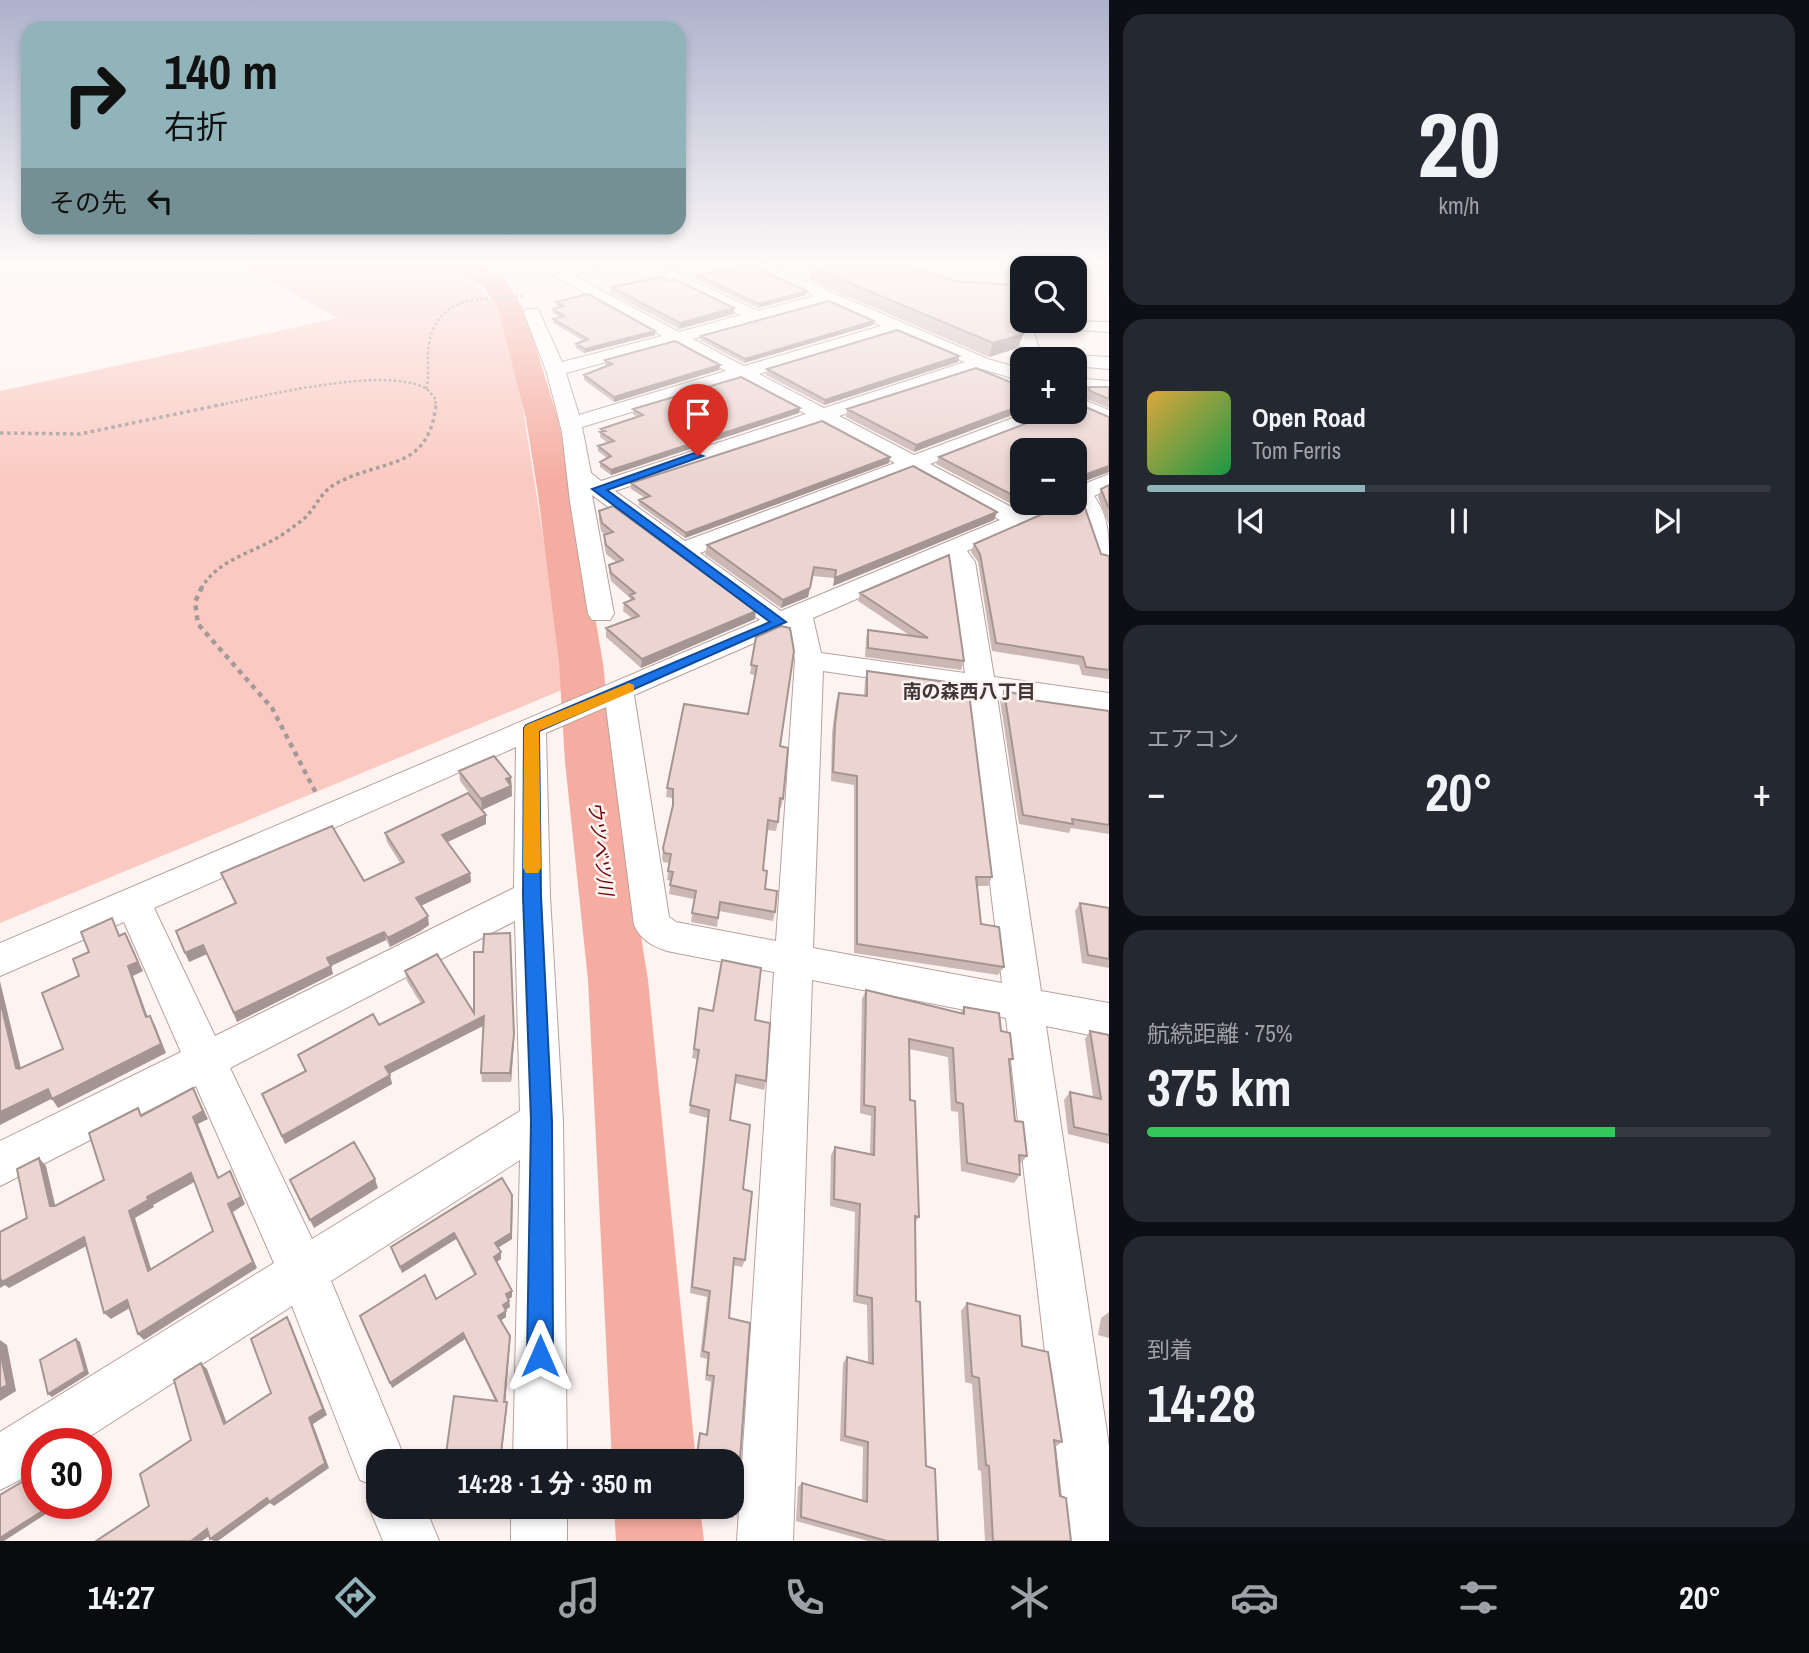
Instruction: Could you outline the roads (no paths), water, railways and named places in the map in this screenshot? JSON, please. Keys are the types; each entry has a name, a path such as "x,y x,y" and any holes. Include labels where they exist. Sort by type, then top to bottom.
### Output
{"street":[{"path":"543,336 558,369 589,482 581,502 601,614"},
{"path":"558,369 683,336"},
{"path":"574,423 866,336"},
{"path":"921,336 1010,371"},
{"path":"679,337 1018,520"},
{"path":"1087,361 1109,363"},
{"path":"589,482 1010,363"},
{"path":"1087,389 1109,387"},
{"path":"1087,398 1109,417"},
{"path":"682,551 1016,424"},
{"path":"1087,491 1109,481"},
{"path":"589,482 682,551 789,619 809,660 765,1541"},
{"path":"1087,506 1094,509 1109,556"},
{"path":"0,960 1030,515"},
{"path":"953,550 963,562 981,685 1095,1541"},
{"path":"809,660 1109,703"},
{"path":"613,695 652,925 667,936 793,958 1109,1021"},
{"path":"540,1449 541,1121 532,896 545,723"},
{"path":"0,1164 532,896"},
{"path":"133,902 204,1062 303,1273 374,1449"},
{"path":"0,1463 541,1121"},
{"path":"402,1519 411,1541"},
{"path":"539,1519 539,1541"}],"waterway":[{"name":"ウツベツ川","path":"519,336 542,419 581,663 589,762 618,980 653,1449"},
{"name":"ウツベツ川","path":"658,1519 660,1541"}],"district":[{"name":"南の森西八丁目","path":"969,691"}]}
